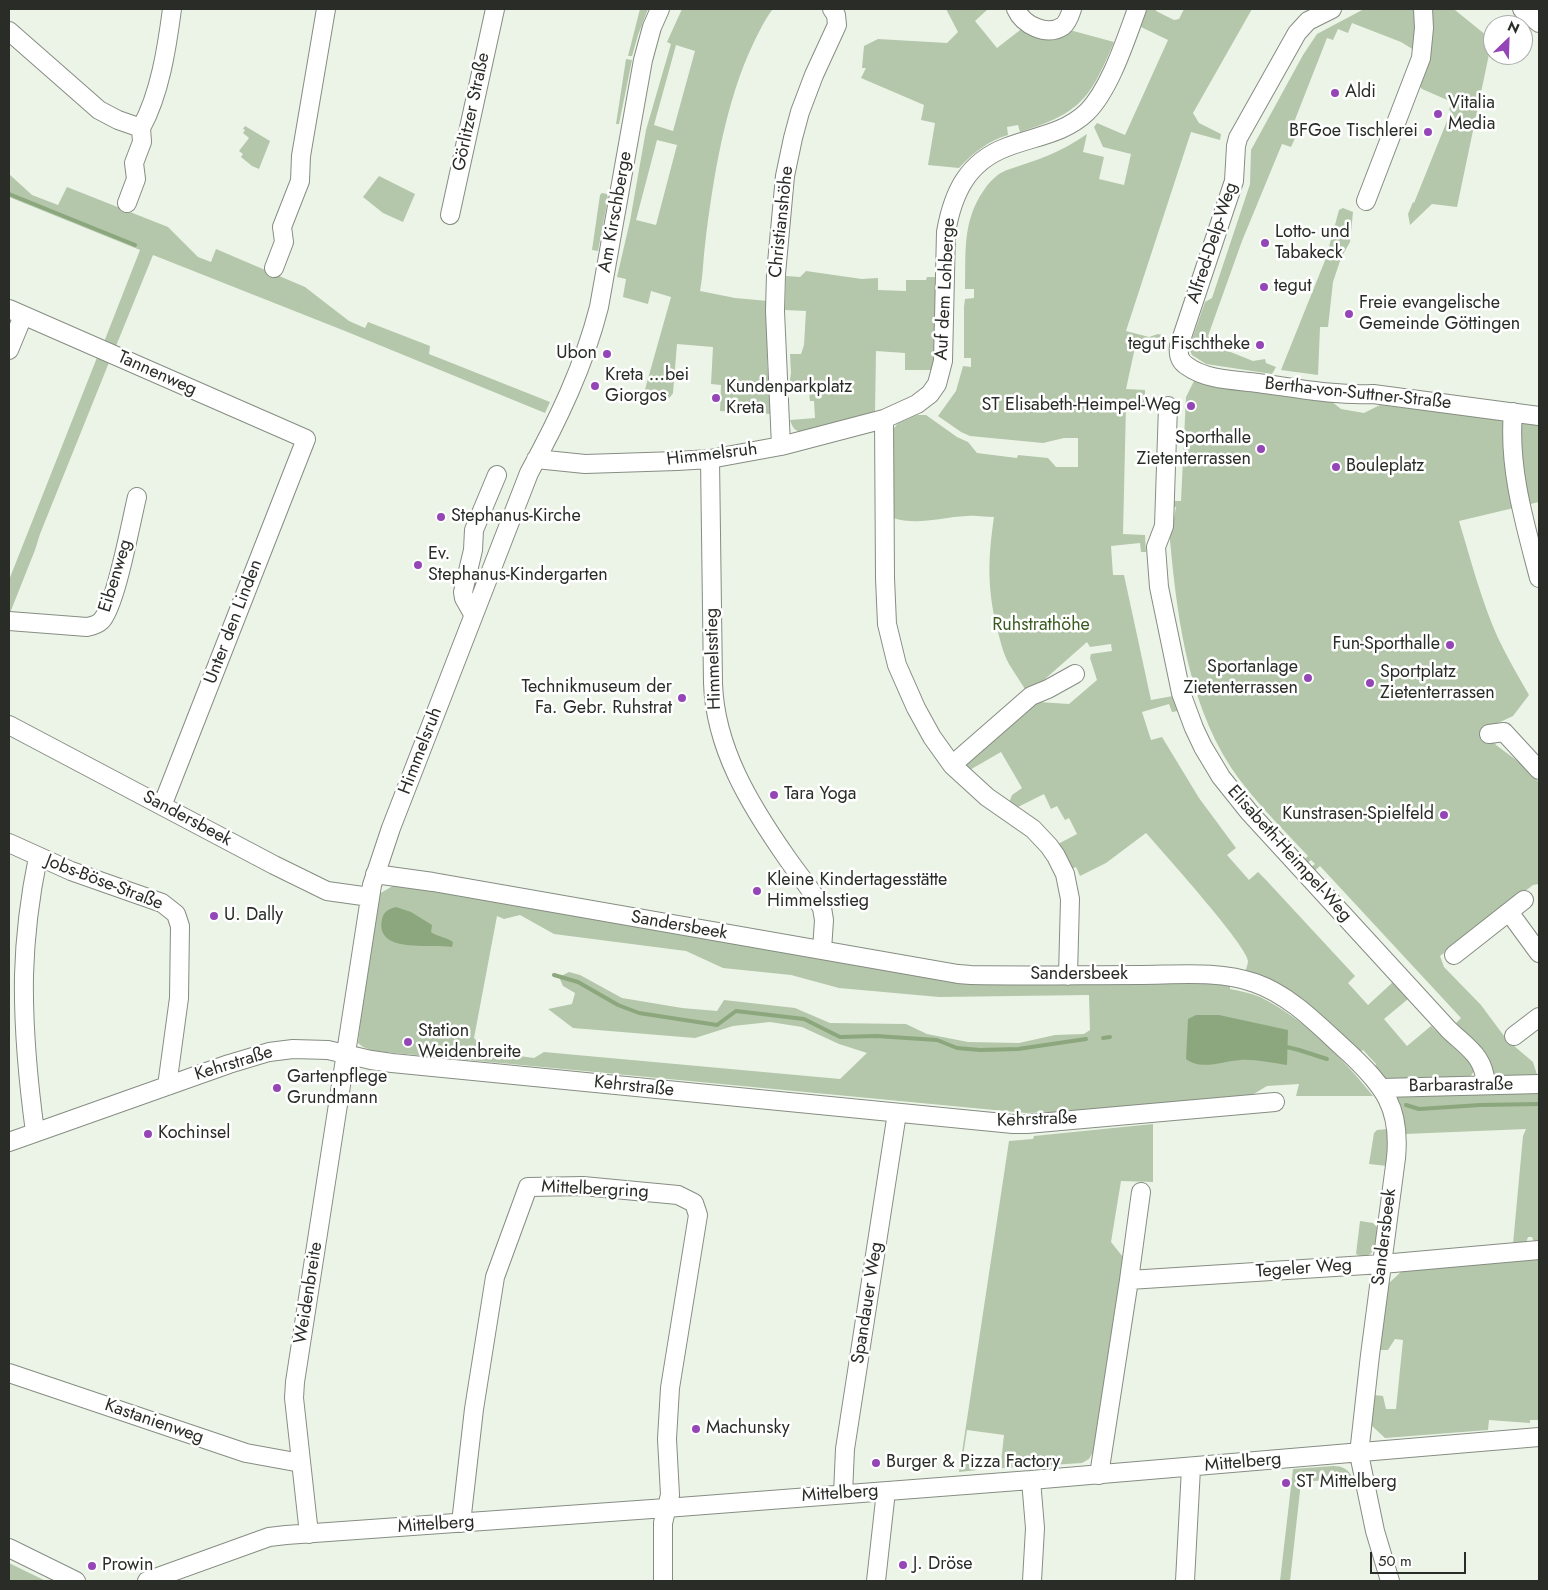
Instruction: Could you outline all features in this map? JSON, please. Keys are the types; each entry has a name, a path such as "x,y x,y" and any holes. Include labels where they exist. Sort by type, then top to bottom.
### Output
{"street":[{"path":"127,204 136,179 134,163 142,142 141,128 151,104 161,68 172,9"},
{"path":"274,268 284,242 282,227 300,181 302,169 301,156 326,9"},
{"name":"Görlitzer Straße","path":"450,215 494,9"},
{"name":"Am Kirschberge","path":"559,413 586,353 595,326 642,60 660,9"},
{"name":"Christianshöhe","path":"781,446 775,311 776,274 785,176 792,138 800,112 814,75 837,25 836,15 832,9"},
{"path":"1016,9 1025,21 1043,30 1054,30 1063,25 1072,9"},
{"name":"Auf dem Lohberge","path":"884,419 917,404 930,394 937,384 941,372 943,360 946,232 948,218 959,188 974,166 989,155 1007,147 1046,136 1071,124 1088,110 1102,91 1137,9"},
{"name":"Alfred-Delp-Weg","path":"1181,360 1178,353 1179,346 1235,178 1238,138 1297,33 1308,21 1332,9"},
{"path":"1366,201 1421,58 1424,28 1423,9"},
{"path":"1522,9 1539,23"},
{"path":"9,32 99,110 118,120 141,128"},
{"path":"9,350 16,312"},
{"name":"Tannenweg","path":"16,312 306,439"},
{"name":"Bertha-von-Suttner-Straße","path":"1181,360 1191,369 1209,376 1354,395 1373,394 1539,416"},
{"name":"Elisabeth-Heimpel-Weg","path":"1168,406 1164,526 1156,547 1159,587 1181,694 1203,747 1221,777 1249,812 1449,1030 1480,1060 1485,1072 1486,1085"},
{"path":"1513,412 1511,434 1516,474 1522,512 1539,578"},
{"name":"Himmelsruh","path":"345,1054 375,874 528,473 559,413"},
{"path":"884,419 887,624 897,665 916,708 932,737 952,765 982,794 1033,829 1056,856 1065,874 1070,899 1068,976"},
{"name":"Himmelsruh","path":"536,459 595,464 710,459 781,446 884,419"},
{"name":"Unter den Linden","path":"162,806 306,439"},
{"name":"Himmelsstieg","path":"710,459 712,683 716,718 728,754 746,793 765,826 822,908 824,920 822,950"},
{"path":"473,614 464,598 463,592 473,550 474,530 497,476"},
{"name":"Eibenweg","path":"9,621 87,627 101,622 109,606 115,586 137,497"},
{"path":"952,765 1031,696 1048,690 1075,674"},
{"name":"Sandersbeek","path":"9,725 327,891 370,897"},
{"path":"1489,734 1504,732 1539,770"},
{"name":"Jobs-Böse-Straße","path":"9,842 71,871 162,904 176,914 180,926 179,998 167,1086"},
{"path":"35,1132 29,1086 24,973 30,906 38,857"},
{"name":"Sandersbeek","path":"375,874 958,974 1208,976 1254,983 1279,995 1311,1019 1356,1060 1382,1088 1393,1110 1397,1128 1397,1142 1359,1454 1375,1531 1390,1581"},
{"path":"1454,955 1524,900"},
{"path":"1509,912 1539,954"},
{"path":"1514,1036 1539,1017"},
{"name":"Kehrstraße","path":"9,1142 229,1064 269,1052 306,1050 328,1050 371,1060 397,1063 897,1113 1027,1124 1275,1102"},
{"name":"Weidenbreite","path":"308,1534 294,1398 295,1382 345,1054"},
{"name":"Barbarastraße","path":"1382,1088 1539,1084"},
{"name":"Spandauer Weg","path":"843,1494 845,1449 897,1113"},
{"name":"Mittelbergring","path":"461,1523 474,1409 495,1277 528,1187 583,1186 678,1195 694,1203 698,1215 670,1388 667,1439 670,1495 666,1508"},
{"path":"1099,1474 1142,1192"},
{"name":"Tegeler Weg","path":"1129,1280 1382,1264 1539,1250"},
{"name":"Kastanienweg","path":"9,1373 246,1453 301,1463"},
{"name":"Mittelberg","path":"147,1581 269,1537 1191,1468 1539,1437"},
{"path":"1185,1581 1191,1468"},
{"path":"1031,1480 1035,1528 1032,1581"},
{"path":"876,1581 886,1491"},
{"path":"663,1581 663,1524 666,1508"},
{"path":"9,1548 76,1581"}],"green space":[{"path":"640,9 648,9 632,56 628,56"},
{"path":"682,9 773,9 754,42 744,65 728,115 716,168 700,291 735,298 768,301 767,360 771,414 720,411 721,385 711,384 713,347 677,344 673,393 664,401 642,400 671,297 651,291 648,304 623,297 626,279 617,277 630,221 646,130 671,44 667,42","holes":["676,45 695,51 673,131 654,125","657,140 677,145 656,225 636,220"]},
{"path":"946,9 988,9 975,21 997,48 1024,27 1066,29 1114,42 1090,91 1070,110 1057,118 1020,132 1018,125 1007,127 1008,135 981,148 959,168 928,165 935,123 921,120 924,105 861,78 866,68 862,68 864,46 878,39 947,43 958,32"},
{"name":"Ruhstrathöhe","path":"1147,9 1157,9 1156,11 1174,20 1179,19 1184,9 1252,9 1193,113 1199,123 1221,134 1220,140 1191,132 1126,331 1149,337 1158,334 1162,335 1158,348 1136,343 1126,389 1145,390 1145,406 1126,405 1123,534 1145,535 1146,552 1141,552 1140,543 1111,546 1113,575 1124,575 1151,700 1173,696 1178,711 1172,712 1169,704 1142,712 1151,740 1162,737 1199,798 1236,848 1227,855 1249,880 1258,872 1266,880 1355,976 1348,983 1368,1005 1393,982 1408,999 1384,1019 1407,1046 1431,1026 1471,1064 1475,1070 1470,1077 1386,1080 1375,1067 1376,1064 1363,1050 1360,1052 1245,972 1248,961 1234,937 1203,898 1146,833 1106,863 1080,876 1076,867 1071,869 1058,844 1077,834 1069,818 1065,820 1057,806 1051,809 1044,794 1016,808 1009,803 1012,795 1022,788 1001,752 968,771 966,763 1034,704 1039,702 1069,704 1097,680 1090,658 1091,654 1112,651 1111,644 1090,647 1087,642 1028,694 1005,655 991,600 990,573 994,517 970,516 920,521 893,518 893,430 897,424 917,415 926,415 957,437 968,442 977,453 1017,458 1018,455 1048,458 1056,467 1078,467 1078,438 1064,438 1043,443 970,436 938,416 956,391 963,366 971,367 971,358 964,358 965,299 974,298 974,289 965,289 966,250 969,225 977,202 988,184 1000,173 1058,151 1087,134 1083,152 1104,157 1099,179 1124,185 1131,154 1103,147 1094,127 1097,123 1125,135 1168,40 1141,27"},
{"path":"1364,9 1455,9 1483,33 1483,65 1487,65 1457,207 1432,204 1410,225 1408,214 1451,111 1449,110 1452,102 1422,89 1410,74 1414,50 1401,42 1352,23 1348,33 1338,29 1333,40 1327,38 1289,135 1295,138 1291,147 1282,144 1242,241 1208,336 1218,347 1253,361 1265,359 1266,363 1276,367 1272,374 1206,364 1192,355 1189,348 1205,302 1212,298 1250,184 1251,150 1303,55 1317,34"},
{"path":"626,59 632,60 619,124 616,124"},
{"path":"245,126 270,141 259,169 241,157 243,154 239,151 249,138 243,133"},
{"path":"9,174 32,195 58,205 67,187 168,227 198,257 211,262 216,249 305,287 349,321 365,328 368,322 430,346 429,354 550,402 545,413 153,255 116,346 104,342 140,250 9,197"},
{"path":"379,176 415,194 403,222 383,213 363,197"},
{"path":"602,193 607,194 608,198 598,251 592,250 600,195"},
{"path":"1343,208 1353,212 1350,242 1341,258 1333,282 1328,327 1320,327 1318,375 1281,370 1326,258 1339,210"},
{"path":"806,271 862,279 878,278 878,290 906,291 906,280 926,280 927,277 936,277 934,359 932,370 905,370 905,353 876,351 875,412 803,432 794,429 790,420 815,418 814,401 810,401 808,384 789,386 791,373 790,354 801,354 804,345 806,311 785,310 786,276 800,277"},
{"path":"98,355 110,360 10,613 9,580"},
{"name":"Sportplatz Zietenterrassen","path":"1195,379 1331,401 1341,409 1364,413 1380,405 1539,424 1539,502 1459,521 1492,624 1529,695 1513,716 1487,728 1496,745 1531,771 1539,783 1539,884 1533,885 1440,956 1444,967 1481,1005 1507,1040 1533,1062 1538,1078 1494,1074 1478,1050 1453,1026 1461,1018 1320,866 1311,874 1307,870 1315,864 1311,860 1304,866 1300,863 1308,856 1248,790 1230,766 1215,739 1193,682 1186,652 1175,590 1169,529 1172,529 1176,507 1169,506 1169,501 1181,501 1186,397"},
{"path":"396,884 823,958 1230,985 1230,989 1260,997 1276,1005 1307,1027 1336,1054 1373,1096 1296,1096 1299,1084 1267,1086 1247,1098 1110,1110 1026,1113 374,1051 358,1043 379,894","holes":["520,915 554,934 686,951 723,968 791,975 839,988 939,997 1089,995 1090,1030 1084,1034 1055,1035 1019,1043 968,1042 927,1034 906,1024 830,1023 795,1008 724,1000 717,1011 682,1008 622,998 580,975 569,972 559,977 563,986 575,993 572,1004 548,1009 573,1028 695,1038 733,1026 770,1022 802,1027 839,1044 867,1053 840,1079 544,1052 534,1058 512,1055 481,1045 474,1038 497,916 504,919"]},
{"path":"1539,1092 1539,1242 1534,1242 1532,1237 1528,1237 1526,1243 1513,1244 1523,1136 1526,1129 1405,1134 1402,1115 1396,1098 1402,1093"},
{"path":"1153,1124 1153,1182 1121,1181 1111,1242 1123,1257 1093,1452 1089,1459 1082,1463 989,1469 990,1461 1001,1462 1004,1435 967,1430 962,1463 973,1465 977,1470 959,1472 1009,1141 1033,1139 1034,1136"},
{"path":"1388,1129 1390,1148 1387,1166 1369,1164 1374,1133 1377,1130"},
{"path":"1360,1221 1373,1223 1379,1229 1374,1250 1367,1256 1356,1254"},
{"path":"1539,1259 1539,1420 1530,1420 1530,1423 1489,1420 1488,1430 1385,1438 1371,1425 1374,1395 1383,1396 1386,1409 1396,1409 1403,1340 1395,1339 1388,1350 1379,1350 1388,1284 1404,1269"},
{"path":"1333,1466 1345,1469 1353,1478 1301,1482 1290,1581 1280,1581 1293,1469"},
{"path":"9,1563 13,1565 46,1581 9,1581"}],"shaded area":[{"path":"396,907 411,912 432,925 431,932 453,942 452,947 407,945 396,943 387,938 382,930 382,919 387,911"},
{"path":"1196,1015 1219,1015 1288,1030 1287,1065 1246,1060 1205,1065 1192,1063 1186,1059 1188,1019"}],"waterway":[{"path":"9,194 135,245"},
{"path":"554,975 578,982 618,1005 639,1013 717,1025 736,1011 804,1019 840,1037 876,1036 937,1040 957,1048 980,1050 1018,1049 1086,1039"},
{"path":"1103,1038 1110,1037"},
{"path":"1283,1046 1327,1059"},
{"path":"1406,1105 1419,1109 1539,1104"}],"place":[{"name":"Aldi","path":"1335,93"},
{"name":"Vitalia Media","path":"1438,114"},
{"name":"BFGoe Tischlerei","path":"1428,132"},
{"name":"Lotto- und Tabakeck","path":"1265,243"},
{"name":"tegut","path":"1264,287"},
{"name":"Freie evangelische Gemeinde Göttingen","path":"1349,314"},
{"name":"tegut Fischtheke","path":"1260,345"},
{"name":"Ubon","path":"607,354"},
{"name":"Kreta ...bei Giorgos","path":"595,386"},
{"name":"Kundenparkplatz Kreta","path":"716,398"},
{"name":"ST Elisabeth-Heimpel-Weg","path":"1191,406"},
{"name":"Sporthalle Zietenterrassen","path":"1261,449"},
{"name":"Bouleplatz","path":"1336,467"},
{"name":"Stephanus-Kirche","path":"441,517"},
{"name":"Ev. Stephanus-Kindergarten","path":"418,565"},
{"name":"Fun-Sporthalle","path":"1450,645"},
{"name":"Sportanlage Zietenterrassen","path":"1308,678"},
{"name":"Sportplatz Zietenterrassen","path":"1370,683"},
{"name":"Technikmuseum der Fa. Gebr. Ruhstrat","path":"682,698"},
{"name":"Tara Yoga","path":"774,795"},
{"name":"Kunstrasen-Spielfeld","path":"1444,815"},
{"name":"Kleine Kindertagesstätte Himmelsstieg","path":"757,891"},
{"name":"U. Dally","path":"214,916"},
{"name":"Station Weidenbreite","path":"408,1042"},
{"name":"Gartenpflege Grundmann","path":"277,1088"},
{"name":"Kochinsel","path":"148,1134"},
{"name":"Machunsky","path":"696,1429"},
{"name":"Burger & Pizza Factory","path":"876,1463"},
{"name":"ST Mittelberg","path":"1286,1483"},
{"name":"J. Dröse","path":"903,1565"},
{"name":"Prowin","path":"92,1566"}]}
